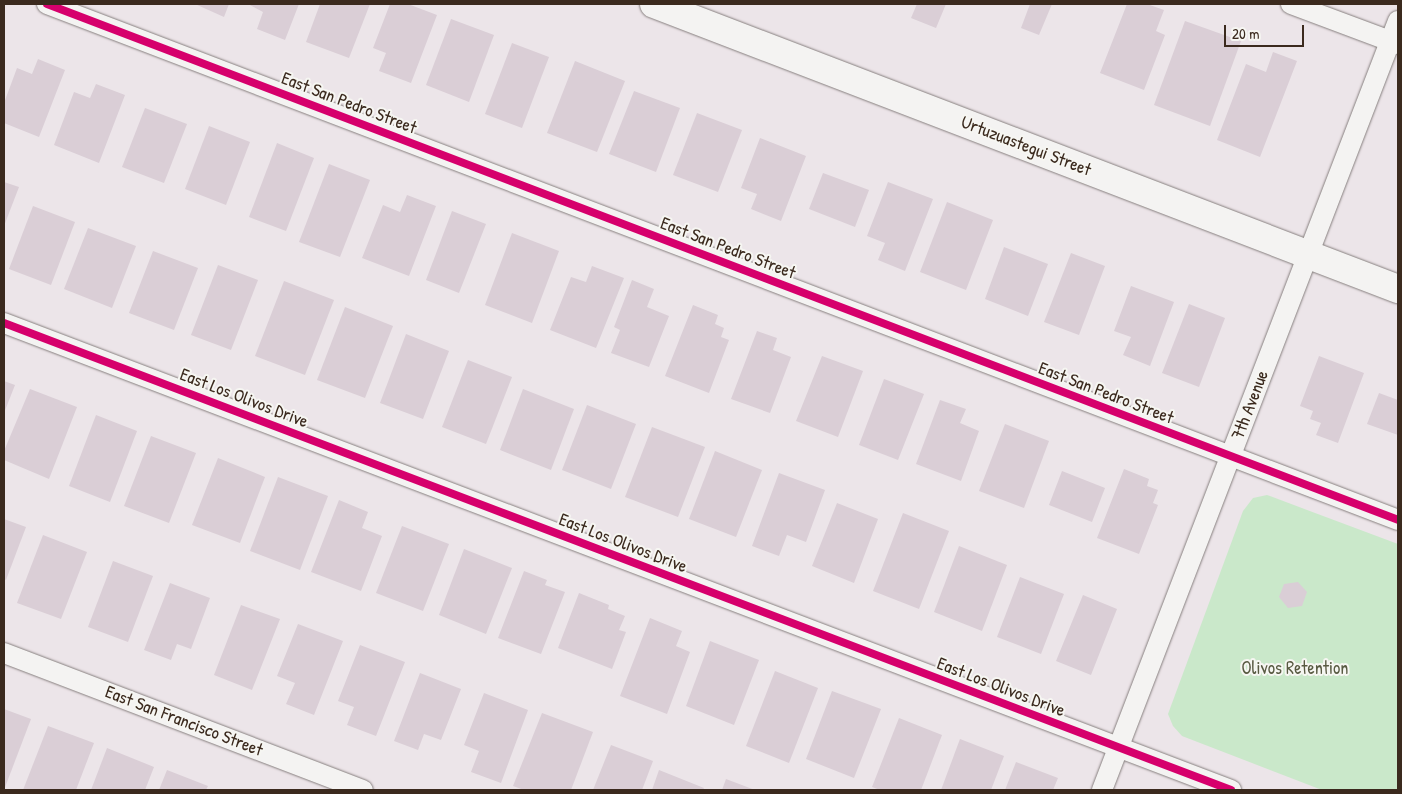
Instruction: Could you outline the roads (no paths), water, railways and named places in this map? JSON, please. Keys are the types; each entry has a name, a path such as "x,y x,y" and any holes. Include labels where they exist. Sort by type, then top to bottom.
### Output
{"main road":[{"name":"Urtuzuastegui Street","path":"654,4 1398,289"}],"street":[{"name":"East San Pedro Street","path":"47,4 1398,520"},
{"path":"1291,4 1394,43"},
{"name":"7th Avenue","path":"1102,790 1308,254 1394,43 1398,21"},
{"name":"East Los Olivos Drive","path":"4,323 1231,790"},
{"name":"East San Francisco Street","path":"4,652 363,790"}],"park label":[{"name":"Olivos Retention","path":"1295,668"}]}
